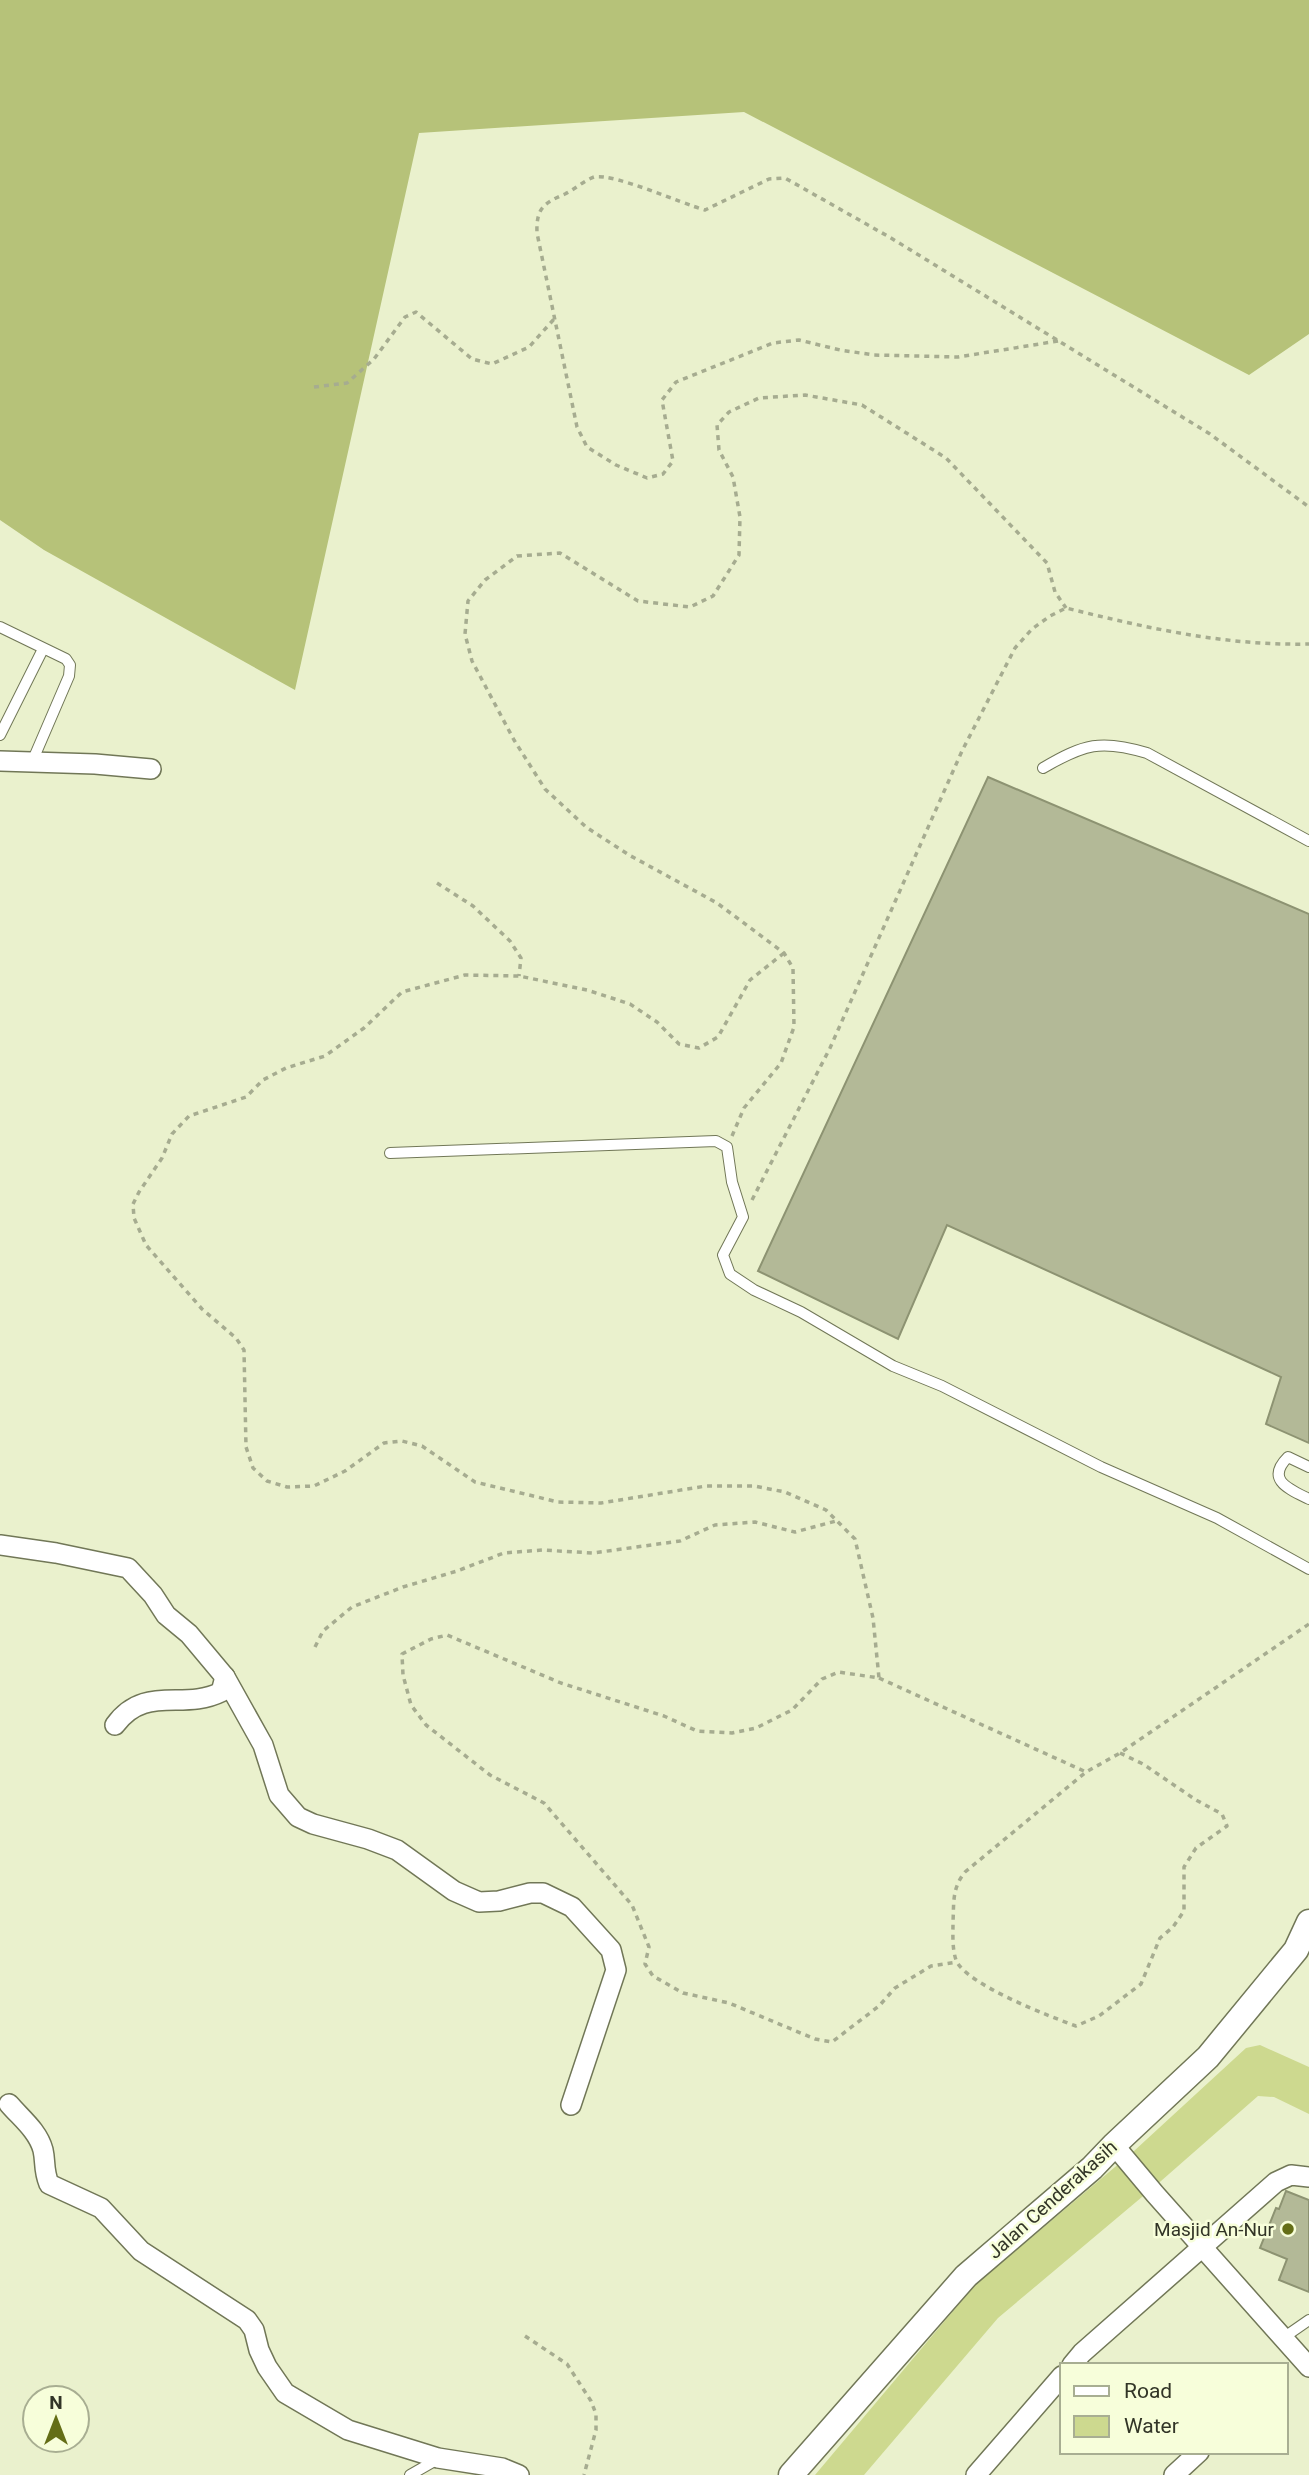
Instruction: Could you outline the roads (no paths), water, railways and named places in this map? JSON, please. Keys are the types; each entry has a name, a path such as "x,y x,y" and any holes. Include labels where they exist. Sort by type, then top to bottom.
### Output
{"street":[{"path":"0,761 151,769"},
{"path":"0,1545 128,1568 153,1595 166,1615 189,1634 225,1677 263,1745 279,1795 298,1817 313,1825 368,1839 397,1850 454,1891 479,1902 542,1893 572,1907 611,1950 616,1970 571,2105"},
{"path":"115,1725 134,1705 171,1699 207,1699 220,1692 225,1677"},
{"name":"Jalan Cenderakasih","path":"791,2475 966,2276 1092,2168 1117,2150 1208,2057 1302,1952 1309,1922"},
{"path":"9,2104 38,2136 44,2153 43,2169 49,2184 101,2208 141,2251 247,2320 254,2330 267,2367 285,2393 348,2430 439,2458 502,2468 519,2475"},
{"path":"1117,2150 1283,2338 1299,2365"},
{"path":"1074,2363 1276,2182 1291,2175 1309,2177"},
{"path":"976,2475 1060,2378"},
{"path":"1174,2475 1197,2454"}],"lane":[{"path":"0,627 66,659 70,665 69,676 32,762"},
{"path":"0,735 43,649"},
{"path":"1043,768 1075,749 1104,745 1126,747 1147,753 1309,841"},
{"path":"390,1153 716,1141 727,1147 732,1182 743,1217 723,1255 730,1274 754,1290 801,1312 893,1366 985,1407 1101,1467 1217,1518 1309,1569"},
{"path":"1309,1467 1288,1457 1279,1466 1278,1476 1286,1488 1309,1499"},
{"path":"1283,2338 1309,2320"},
{"path":"410,2475 439,2458"}],"water":[{"path":"1260,2045 1309,2067 1309,2114 1274,2097 1258,2096 998,2318 864,2475 815,2475 975,2285 1134,2151 1246,2048"}],"place":[{"name":"Masjid An-Nur","path":"1288,2229"}]}
